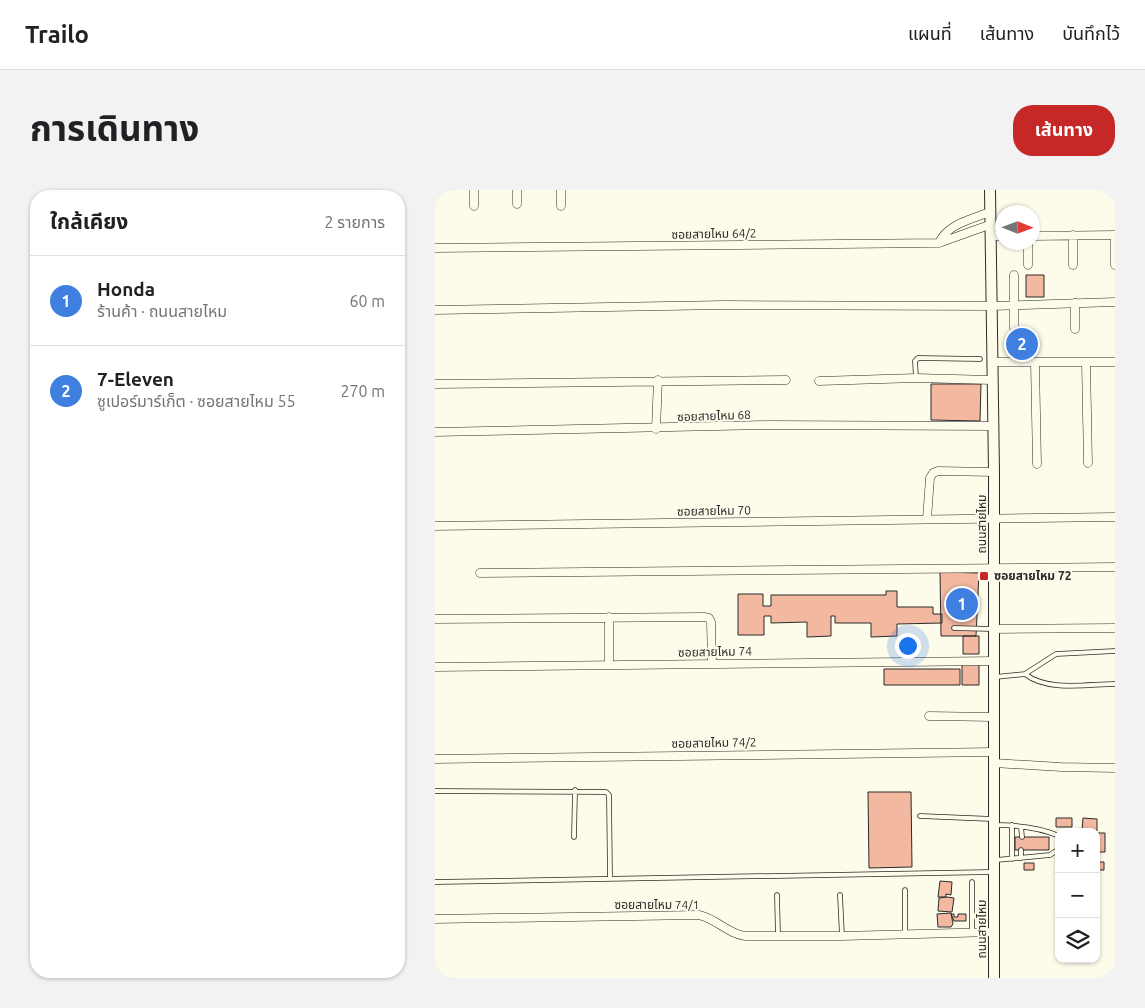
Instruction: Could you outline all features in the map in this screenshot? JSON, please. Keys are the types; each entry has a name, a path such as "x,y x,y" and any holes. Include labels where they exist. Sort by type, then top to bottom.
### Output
{"main road":[{"name":"ถนนสายไหม","path":"990,190 995,629 994,978"}],"street":[{"path":"474,190 475,206"},
{"path":"517,190 517,204"},
{"path":"561,190 561,206"},
{"path":"939,243 943,233 990,212"},
{"name":"ซอยสายไหม 64/2","path":"435,248 939,243 989,225"},
{"path":"1073,235 1073,265"},
{"path":"1040,236 1115,235 1115,265"},
{"path":"990,236 995,236"},
{"path":"1028,250 1028,265"},
{"path":"1014,275 1014,328"},
{"path":"435,310 724,305 991,306 1115,302"},
{"path":"1075,303 1075,329"},
{"path":"992,362 1115,362"},
{"path":"1035,363 1037,464"},
{"path":"1086,363 1088,463"},
{"path":"819,381 916,378 992,380"},
{"path":"657,428 658,380"},
{"path":"435,384 786,380"},
{"name":"ซอยสายไหม 68","path":"435,432 767,425 993,426"},
{"path":"927,519 933,473 938,471 994,472"},
{"name":"ซอยสายไหม 70","path":"435,526 1115,517"},
{"path":"480,573 631,570 1115,567"},
{"path":"609,617 609,664"},
{"path":"435,619 709,618 711,622 712,663"},
{"path":"995,629 1115,628"},
{"name":"ซอยสายไหม 74","path":"435,667 995,661"},
{"path":"929,716 994,717"},
{"name":"ซอยสายไหม 74/2","path":"435,759 994,752"},
{"path":"994,763 1115,768"},
{"name":"ซอยสายไหม 74/1","path":"435,919 699,915 711,918 739,935 841,936 972,931 994,932"}],"lane":[{"path":"916,378 915,361 917,358 980,359"},
{"path":"954,628 995,629"},
{"path":"995,677 1025,674 1056,654 1115,651"},
{"path":"1025,674 1033,680 1063,685 1115,684"},
{"path":"574,837 575,790"},
{"path":"435,791 601,790 609,795 610,878"},
{"path":"920,816 994,822 1055,835"},
{"path":"1012,825 1012,858"},
{"path":"1021,827 1021,837"},
{"path":"1038,830 1038,837"},
{"path":"1021,850 1021,858"},
{"path":"1037,850 1037,856"},
{"path":"994,860 1050,855 1055,851"},
{"path":"435,882 994,872"},
{"path":"972,882 972,931"},
{"path":"905,890 905,933"},
{"path":"777,894 777,936"},
{"path":"840,895 841,936"}],"building":[{"path":"1026,275 1044,275 1044,297 1026,297"},
{"path":"1014,332 1031,335 1031,356 1011,356 1012,334"},
{"path":"931,384 981,384 980,421 931,420"},
{"path":"940,572 979,573 976,636 941,636"},
{"path":"886,591 897,591 897,607 933,607 933,614 942,614 942,623 897,624 897,636 871,637 871,623 835,623 835,616 831,616 831,636 807,637 807,622 771,623 771,616 764,616 764,635 738,635 738,594 763,594 763,606 771,606 771,595 886,595"},
{"path":"963,636 979,636 979,654 963,654"},
{"path":"962,663 979,663 979,685 962,685"},
{"path":"884,669 960,669 960,685 884,685"},
{"path":"868,792 911,792 912,867 869,868"},
{"path":"1056,818 1072,818 1072,827 1056,827"},
{"path":"1083,818 1097,819 1097,828 1082,828"},
{"path":"1100,833 1105,833 1105,852 1100,852"},
{"path":"1015,837 1049,837 1049,850 1015,850"},
{"path":"1100,862 1104,862 1104,870 1100,870"},
{"path":"1024,863 1034,863 1034,870 1024,870"},
{"path":"940,881 952,882 951,895 946,894 946,897 938,897"},
{"path":"939,898 954,898 952,912 938,911"},
{"path":"951,913 953,924 951,927 938,927 937,914"},
{"path":"951,914 954,914 954,917 958,917 958,914 966,914 966,921 954,921"}],"place":[{"name":"7-Eleven","path":"1022,344"},
{"name":"ซอยสายไหม 72","path":"984,576"},
{"name":"Honda","path":"962,604"}]}
